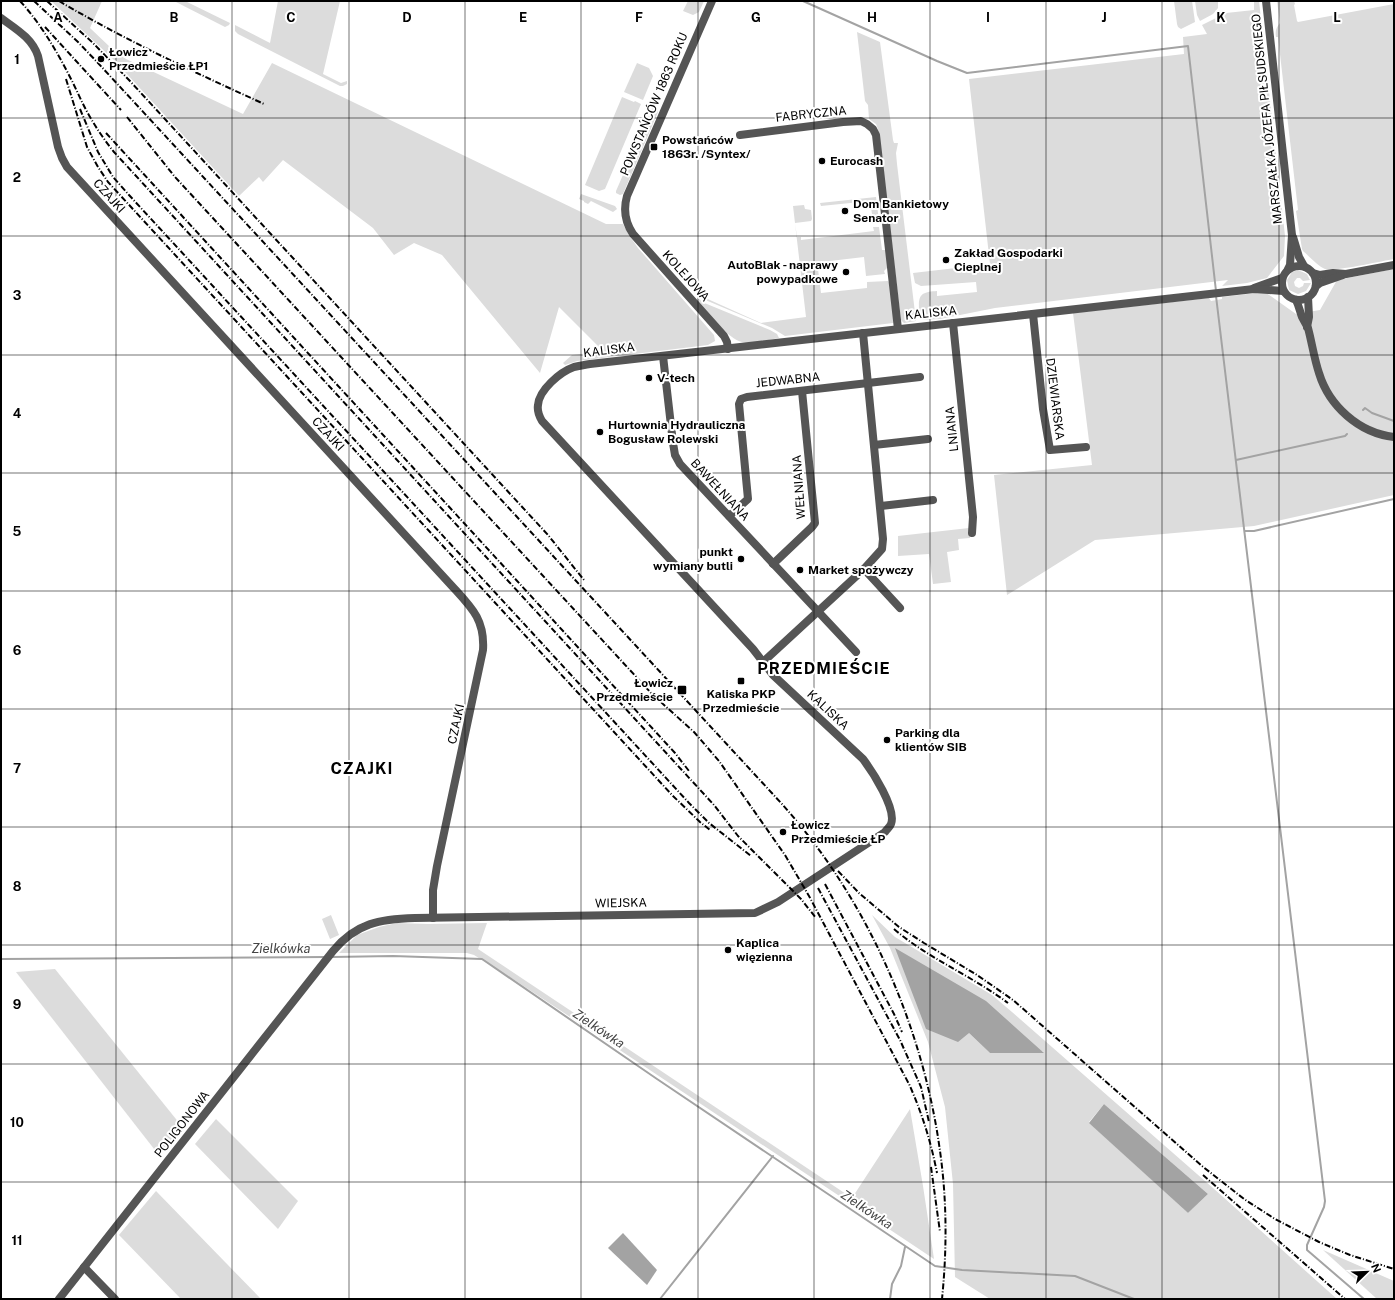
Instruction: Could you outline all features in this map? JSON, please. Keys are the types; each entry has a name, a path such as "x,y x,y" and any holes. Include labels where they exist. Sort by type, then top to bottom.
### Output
{"street":[{"name":"POWSTAŃCÓW 1863 ROKU","path":"626,218 625,210 627,196 712,1"},
{"name":"MARSZAŁKA JÓZEFA PIŁSUDSKIEGO","path":"1266,1 1292,235 1290,265 1288,269"},
{"name":"CZAJKI","path":"1,18 24,35 35,48 58,147 67,167 452,585 477,616 483,633 483,650 437,866 433,890 432,918"},
{"name":"FABRYCZNA","path":"740,135 861,121 873,129 876,135 898,329"},
{"name":"KOLEJOWA","path":"626,218 633,234 724,336 728,349"},
{"name":"MARSZAŁKA JÓZEFA PIŁSUDSKIEGO","path":"1292,235 1299,257 1304,266"},
{"path":"1346,274 1313,273 1304,266 1294,266 1284,273 1281,284 1283,291 1290,298 1296,300 1308,297 1320,283 1346,274 1394,265"},
{"path":"1313,273 1316,286"},
{"name":"KALISKA","path":"1254,289 1282,278"},
{"name":"KALISKA","path":"891,824 891,812 881,787 863,759 777,679 739,634 542,421 539,416 538,407 541,396 553,381 570,369 579,366 1223,292 1254,289 1283,291"},
{"path":"1308,297 1308,327"},
{"path":"1296,300 1308,327 1319,374 1327,392 1335,404 1355,423 1378,434 1394,438"},
{"name":"DZIEWIARSKA","path":"1033,314 1043,409 1050,450 1086,447"},
{"name":"LNIANA","path":"952,323 973,517 972,533"},
{"path":"763,662 864,569 877,556 883,546 884,539 881,506 863,333"},
{"name":"BAWEŁNIANA","path":"663,356 673,443 675,455 680,464 856,652"},
{"name":"JEDWABNA","path":"729,516 748,498 739,404 741,400 747,397 920,377"},
{"name":"WEŁNIANA","path":"773,564 815,523 802,391"},
{"path":"874,445 928,439"},
{"path":"881,506 933,500"},
{"path":"864,569 900,608"},
{"name":"WIEJSKA","path":"333,951 346,937 364,926 391,919 755,913 778,902 834,866 885,832 891,824"},
{"name":"POLIGONOWA","path":"59,1299 333,951"},
{"path":"84,1267 115,1299"}],"shaded area":[{"path":"51,1 102,1 90,28 110,47 126,59 243,114 272,63 606,224 623,224 638,248 714,335 715,341 708,345 577,361 565,365 563,363 572,355 603,351 559,307 540,373 442,255 414,243 394,255 373,228 283,160 263,182 259,177 239,196 114,60"},
{"path":"174,1 185,1 230,23 225,27"},
{"path":"278,1 340,1 323,74 341,83 347,81 347,84 340,86 238,34 235,31 235,25 270,43"},
{"path":"688,1 704,1 699,12 693,15 683,11"},
{"path":"1174,1 1192,1 1195,22 1181,29 1178,27"},
{"path":"1195,1 1218,1 1218,8 1213,14 1200,21 1197,15"},
{"path":"1254,1 1259,1 1285,236 1284,256 1267,278 1247,283 1222,286 1228,280 995,308 940,319 923,320 919,303 923,294 937,291 937,296 977,292 976,282 921,286 915,283 913,273 990,264 969,79 1184,54 1183,37 1207,34 1202,25 1226,13 1254,10"},
{"path":"1277,1 1294,1 1298,22 1394,4 1394,259 1330,270 1317,264 1302,249 1296,211 1298,210 1278,37 1276,37 1276,30 1280,23"},
{"path":"857,32 880,42 893,140 894,143 898,143 896,153 897,164 916,321 904,323 901,320 878,129 876,124 869,119 868,105 865,101"},
{"path":"637,63 649,68 653,76 643,100 624,92"},
{"path":"622,97 641,104 605,189 599,191 585,185"},
{"path":"656,99 655,106 657,107 658,112 623,194 620,195 616,193 616,191"},
{"path":"581,194 615,206 617,209 613,212 591,201 588,204 579,199"},
{"path":"876,197 879,221 876,221 872,214 870,201 821,206 820,203"},
{"path":"804,205 805,209 811,210 812,219 811,221 795,223 797,237 801,237 801,240 874,231 873,227 879,227 882,250 887,250 888,267 884,271 885,274 866,276 864,257 830,261 831,267 818,269 821,293 867,288 867,282 888,281 890,284 893,323 785,336 772,328 703,299 696,292 701,296 761,323 806,317 793,206"},
{"path":"1394,269 1394,495 1254,526 1095,540 1007,595 994,475 1092,465 1073,313 1209,298 1211,301 1222,299 1222,297 1265,292 1296,314 1320,310 1337,280"},
{"path":"1298,270 1307,274 1310,280 1303,281 1300,278 1297,278 1294,282 1295,286 1299,288 1303,286 1304,283 1311,283 1306,291 1298,294 1289,290 1287,280 1292,272"},
{"path":"698,297 702,302 770,330 777,334 779,338 760,342 742,342 737,340 724,330 712,317 697,300"},
{"path":"969,528 970,538 958,539 959,550 947,552 951,582 933,584 929,554 898,556 898,536"},
{"path":"331,915 339,935 330,939 322,919"},
{"path":"872,915 895,937 992,995 1213,1188 1337,1299 990,1299 955,1277 953,1184 945,1107 928,1042 890,948","holes":["969,1033 1044,1052 990,1053","1104,1104 1208,1194 1188,1213 1089,1122"]},
{"path":"397,923 487,923 478,949 852,1198 910,1109 934,1259 513,979 474,955 467,953 339,953 357,935 379,927"},
{"path":"895,948 986,1001 1044,1053 990,1053 969,1033 958,1042 926,1029"},
{"path":"55,969 184,1129 158,1154 16,972"},
{"path":"1104,1104 1208,1194 1188,1213 1089,1123"},
{"path":"216,1119 298,1201 278,1229 195,1144"},
{"path":"156,1191 261,1299 181,1299 119,1235"},
{"path":"623,1233 657,1270 647,1285 608,1248"},
{"path":"1323,1250 1394,1281 1394,1299 1377,1299"}],"waterway":[{"path":"803,1 967,73 1188,46 1216,291"},
{"path":"1216,296 1325,1201 1324,1207 1307,1245 1307,1250 1364,1299"},
{"path":"1363,410 1365,408 1372,413 1394,421"},
{"path":"1236,460 1345,436 1347,434"},
{"path":"1245,531 1254,531 1394,499"},
{"name":"Zielkówka","path":"332,957 393,956 482,959 935,1266 962,1270 1075,1276 1134,1299"},
{"name":"Zielkówka","path":"1,959 326,957"},
{"path":"660,1299 773,1156"},
{"path":"890,1299 892,1284 901,1266 905,1247"}],"railway":[{"path":"20,1 49,39 67,70 90,117 114,152 714,805 738,836 801,899 816,918"},
{"path":"34,1 98,63 782,804 812,841 840,881 865,923 886,966 905,1011 920,1057 932,1104 940,1151 946,1225 942,1299"},
{"path":"47,1 93,43 129,80 548,535 584,580"},
{"path":"59,1 134,42 264,104"},
{"path":"45,27 121,110"},
{"path":"66,79 87,147 108,182 672,795 710,830"},
{"path":"80,109 98,152 113,177 129,195 689,803 709,823 751,856"},
{"path":"127,117 175,177 652,694 694,732 719,761 785,855 809,896 909,1084 926,1128 937,1173"},
{"path":"106,133 675,753 689,771"},
{"path":"838,871 859,893 899,927 977,975 1013,1000 1202,1166 1244,1199 1275,1219 1319,1242 1350,1255 1394,1269"},
{"path":"825,884 894,1014 902,1032"},
{"path":"818,888 900,1040 921,1087 929,1122"},
{"path":"894,929 907,940 980,984 1008,1003"},
{"path":"931,1167 940,1232"},
{"path":"1203,1175 1345,1299"}],"place":[{"name":"Łowicz Przedmieście ŁP1","path":"101,59"},
{"name":"Powstańców 1863r. /Syntex/","path":"654,147"},
{"name":"Eurocash","path":"822,161"},
{"name":"Dom Bankietowy Senator","path":"845,211"},
{"name":"Zakład Gospodarki Cieplnej","path":"946,260"},
{"name":"AutoBlak - naprawy powypadkowe","path":"846,272"},
{"name":"V-tech","path":"649,378"},
{"name":"Hurtownia Hydrauliczna Bogusław Rolewski","path":"600,432"},
{"name":"punkt wymiany butli","path":"741,559"},
{"name":"Market spożywczy","path":"800,570"},
{"name":"Kaliska PKP Przedmieście","path":"741,681"},
{"name":"Łowicz Przedmieście","path":"682,690"},
{"name":"Parking dla klientów SIB","path":"887,740"},
{"name":"Łowicz Przedmieście ŁP","path":"783,832"},
{"name":"Kaplica więzienna","path":"728,950"}],"district":[{"name":"PRZEDMIEŚCIE","path":"824,668"},
{"name":"CZAJKI","path":"362,768"}]}
